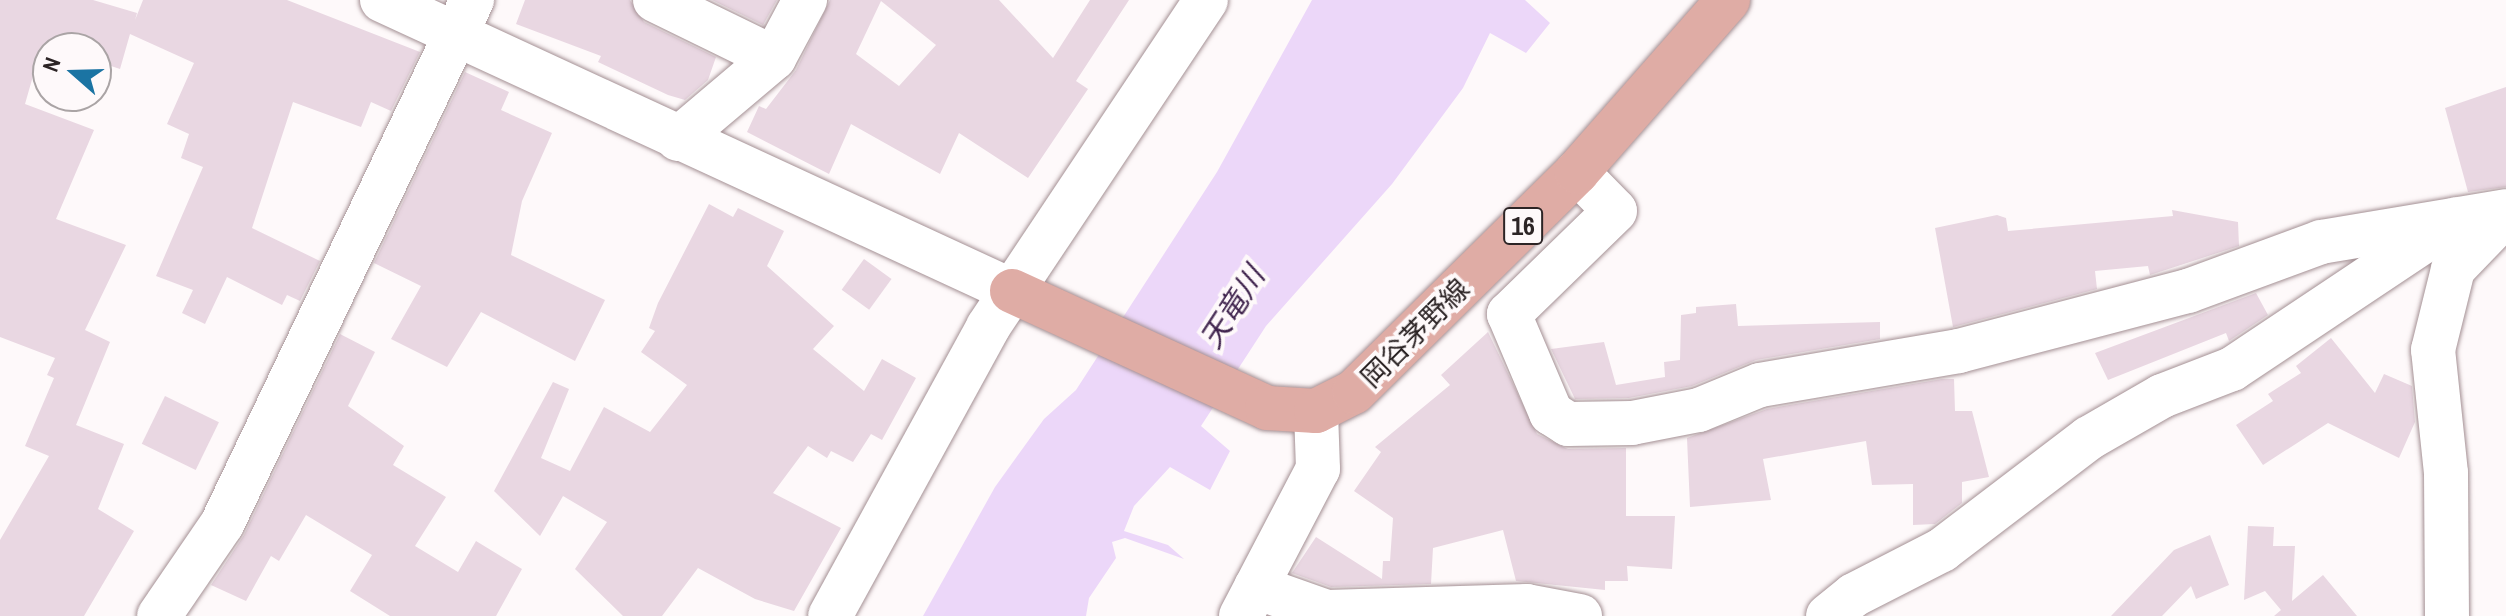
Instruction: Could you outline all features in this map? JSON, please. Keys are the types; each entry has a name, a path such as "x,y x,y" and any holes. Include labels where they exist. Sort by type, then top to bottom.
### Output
{"main road":[{"name":"岡谷茅野線","path":"1303,412 1354,392 1577,172 1728,0"},
{"path":"1024,298 1303,412"}],"street":[{"path":"382,0 464,17 678,139 1024,298"},
{"path":"655,0 774,58"},
{"path":"678,139 774,58 805,0"},
{"path":"830,616 1206,0"},
{"path":"159,616 222,524 464,17"},
{"path":"1577,172 1615,211 1509,314 1551,413 1568,424 1632,423 1686,413 1760,385 1959,351 2188,291 2321,242 2462,215 2506,213"},
{"path":"2447,616 2446,473 2433,350 2453,269 2506,213"},
{"path":"1828,616 1854,595 1942,550 2089,438 2162,396 2232,369 2462,215"},
{"path":"1303,412 1318,469 1248,602 1327,612 1527,606 1580,616"}],"water":[{"name":"天竜川","path":"1312,0 1525,0 1550,23 1526,53 1490,33 1463,88 1392,184 1266,326 1201,426 1230,451 1210,490 1170,467 1134,506 1124,531 1168,545 1184,559 1125,538 1112,542 1116,558 1089,598 1086,616 923,616 995,487 1044,419 1076,390 1217,172"}],"building":[{"path":"0,0 93,0 137,13 135,20 143,0 287,0 420,52 391,111 371,102 361,127 293,102 252,228 320,261 300,301 287,295 282,305 227,277 205,324 182,313 193,290 156,276 203,167 181,158 189,134 167,124 194,63 130,34 120,69 112,66 112,32 32,32 32,80 25,104 32,107 32,112 46,112 94,130 56,219 126,245 85,330 110,342 76,425 124,444 98,509 134,531 84,616 0,616 0,540 49,456 25,446 54,378 47,375 55,358 0,337"},
{"path":"525,0 630,0 644,22 716,57 708,80 685,100 668,95 598,62 601,56 516,24"},
{"path":"712,0 777,0 763,25"},
{"path":"830,0 999,0 1053,58 1090,0 1129,0 1076,81 1088,89 1028,178 959,133 940,174 851,124 829,174 747,132 759,106 766,109 796,70","holes":["881,1 936,45 899,86 856,54"]},
{"path":"465,72 509,92 501,110 552,133 522,201 511,255 605,300 575,361 481,312 447,367 391,339 421,286 374,263"},
{"path":"2506,87 2506,187 2468,192 2445,108"},
{"path":"709,204 733,217 738,208 784,231 767,266 834,326 813,349 864,391 882,359 916,378 882,440 871,434 853,462 831,451 827,458 808,446 773,493 841,528 794,611 755,599 698,568 662,616 623,616 575,569 607,522 563,496 540,536 494,491 553,382 569,389 541,458 570,471 604,407 650,432 687,385 641,352 655,331 649,328 658,303"},
{"path":"2172,210 2238,222 2239,246 2150,275 2148,266 2095,271 2097,289 1953,327 1935,228 1997,215 2006,218 2008,231 2173,216"},
{"path":"864,259 892,279 869,310 842,290"},
{"path":"2256,293 2268,315 2229,341 2226,333 2108,380 2095,353"},
{"path":"1736,304 1738,326 1880,322 1880,339 1756,360 1692,386 1629,398 1575,399 1551,349 1604,342 1616,385 1665,377 1664,362 1680,360 1681,315 1696,313 1696,307"},
{"path":"1488,332 1537,434 1568,449 1626,448 1626,516 1675,516 1672,569 1627,566 1628,581 1605,581 1605,590 1516,581 1503,530 1433,548 1431,584 1331,587 1292,573 1316,537 1382,579 1383,561 1390,561 1393,518 1354,491 1381,452 1375,447 1450,385 1441,375"},
{"path":"340,334 375,352 348,406 404,446 393,465 446,497 415,546 458,572 476,541 522,569 496,616 390,616 350,591 372,555 306,515 279,561 271,556 246,601 211,585 244,535"},
{"path":"2331,338 2375,393 2384,374 2412,386 2415,422 2399,458 2328,423 2263,465 2236,425 2273,401 2268,394 2301,373 2296,366"},
{"path":"1954,379 1955,411 1972,411 1989,477 1962,482 1962,503 1935,524 1913,525 1913,484 1872,485 1866,441 1763,459 1771,500 1690,507 1687,438 1767,409"},
{"path":"165,396 219,422 196,470 142,444"},
{"path":"2248,526 2274,527 2273,546 2295,546 2292,601 2323,575 2357,616 2274,616 2281,610 2265,591 2244,600"},
{"path":"2210,535 2229,585 2196,599 2191,586 2162,616 2111,616 2174,550"}]}
